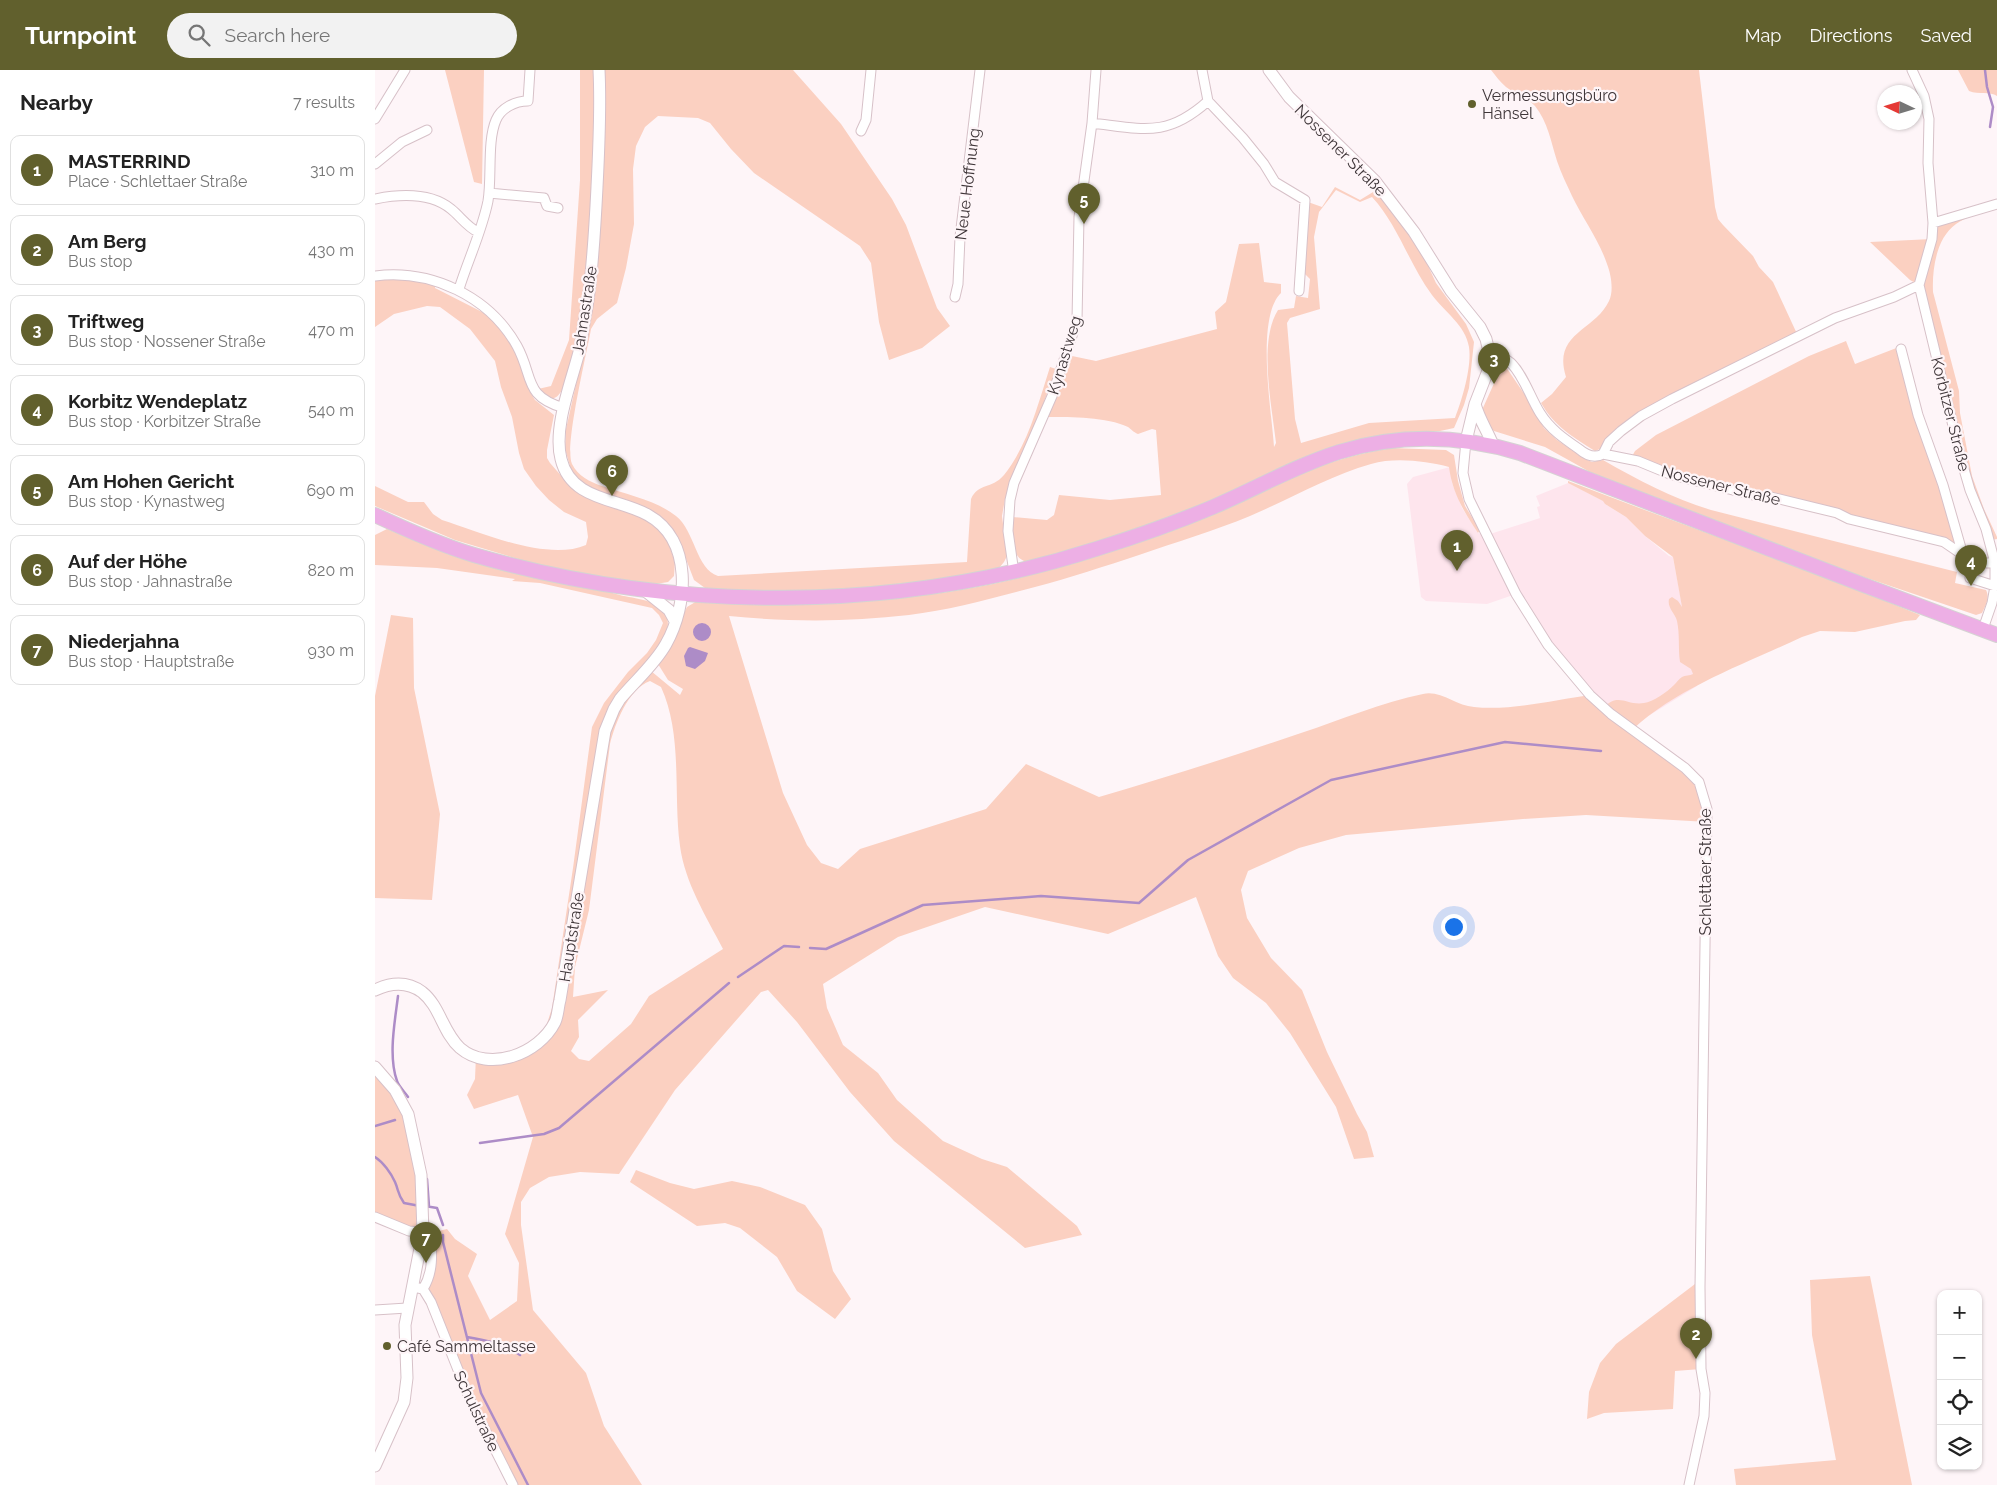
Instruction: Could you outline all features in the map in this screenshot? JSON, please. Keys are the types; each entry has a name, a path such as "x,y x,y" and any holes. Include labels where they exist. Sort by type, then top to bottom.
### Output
{"main road":[{"path":"376,517 472,554 555,575 644,590 769,597 846,595 943,586 1015,573 1099,548 1172,523 1340,452 1373,443 1420,438 1466,440 1520,453 1887,594 1997,634"}],"street":[{"path":"375,119 405,70"},
{"path":"459,290 489,193 495,120 505,108 514,103 527,101 530,70"},
{"name":"Jahnastraße","path":"599,70 598,164 591,270 583,330 560,432 559,452 567,476 581,488 596,497 629,507 655,520 673,539 682,566 682,593"},
{"path":"861,131 866,120 871,70"},
{"name":"Neue Hoffnung","path":"955,297 958,284 959,237 980,70"},
{"name":"Kynastweg","path":"1015,573 1008,531 1009,500 1014,482 1052,396 1077,321 1079,217 1092,124 1096,70"},
{"path":"1202,70 1208,101 1243,138 1264,164 1275,182 1305,200 1299,291"},
{"name":"Nossener Straße","path":"1269,70 1289,97 1375,181 1414,232 1451,291 1480,327 1486,339 1490,356 1501,357 1512,364 1539,412 1548,424 1559,436 1584,454 1591,456 1603,454 1637,461 1672,475 1765,498 1837,513 1849,519 1944,542 1971,563"},
{"name":"Korbitzer Straße","path":"1912,70 1924,96 1929,119 1929,163 1933,223 1932,239 1919,285 1963,467 1986,529 1995,563 1995,586 1992,604 1983,629"},
{"path":"1092,124 1154,129 1187,118 1208,101"},
{"path":"375,164 402,142 427,130"},
{"path":"489,193 544,198 547,206 558,208"},
{"path":"375,199 414,195 430,198 441,202 451,209 478,232"},
{"path":"1933,223 1997,204"},
{"path":"375,276 393,274 419,277 459,290 490,312 512,338 521,353 531,384 538,396 565,408"},
{"path":"1603,454 1609,442 1621,431 1641,416 1672,399 1835,318 1894,297 1919,285"},
{"path":"1901,349 1918,415 1943,485 1963,555"},
{"path":"1466,440 1475,404 1489,368 1490,356"},
{"path":"1475,404 1479,420 1488,433 1493,445"},
{"name":"Schlettaer Straße","path":"1466,440 1463,473 1469,498 1516,594 1548,645 1590,695 1611,714 1685,768 1699,782 1704,796 1708,822 1700,1243 1701,1359 1705,1393 1704,1416 1689,1485"},
{"path":"1995,563 1971,563 1969,575 1972,580 1995,586"},
{"path":"644,590 669,610 675,621"},
{"name":"Hauptstraße","path":"375,990 388,984 398,984 412,986 421,991 437,1011 455,1043 467,1053 485,1058 506,1058 525,1052 534,1047 545,1036 555,1022 560,1000 605,731 620,699 666,644 675,621 682,593"},
{"path":"375,1066 395,1090 408,1114 421,1175 423,1233 418,1288 407,1308 405,1325 407,1378 404,1402 375,1466"},
{"path":"375,1217 409,1231 423,1233"},
{"name":"Schulstraße","path":"418,1288 431,1302 469,1400 513,1485"},
{"path":"375,1310 407,1308"}],"shaded area":[{"path":"445,70 484,70 482,184 474,182"},
{"path":"580,70 595,70 595,116 587,270 576,345 562,390 556,397 551,398 538,389 551,386 569,340 580,180"},
{"path":"604,70 793,70 841,124 892,199 906,225 937,308 950,326 922,348 889,360 879,322 871,263 860,246 754,173 710,123 698,118 658,116 645,127 636,146 633,169 634,224 617,303 597,319 591,329 573,420 570,454 575,468 581,475 593,483 650,501 676,516 687,531 705,566 718,576 967,562 971,499 978,490 999,480 1020,451 1050,367 1056,369 1031,437 1005,499 1002,516 1007,556 999,568 959,577 845,590 773,592 705,588 694,580 678,538 667,523 651,510 627,502 627,500 594,491 572,473 565,449 566,429 579,371"},
{"path":"1491,70 1699,70 1718,219 1753,256 1759,267 1773,282 1798,336 1641,416 1603,454 1600,449 1595,451 1558,425 1541,403 1552,394 1566,377 1563,362 1565,351 1570,342 1603,311 1609,301 1612,288 1611,277 1600,246 1576,205 1562,174 1546,125 1539,112 1529,101 1506,87"},
{"path":"1958,70 1997,70 1997,96 1969,91"},
{"path":"1335,187 1360,200 1378,189 1419,246 1436,283 1466,324 1474,342 1469,388 1454,428 1440,431 1386,435 1341,445 1211,501 1125,535 1028,562 1017,556 1012,537 1012,517 1047,520 1054,515 1059,495 1110,500 1161,495 1156,430 1152,429 1138,434 1128,427 1110,421 1089,418 1048,417 1072,356 1096,361 1217,329 1215,312 1226,302 1239,244 1259,243 1264,282 1281,284 1281,293 1273,305 1267,344 1268,390 1274,447 1276,443 1268,375 1269,339 1272,323 1278,310 1294,308 1296,296 1308,298 1310,279 1303,272 1308,202 1322,207","holes":["1336,190 1360,202 1372,197 1381,208 1432,295 1464,332 1470,355 1466,383 1455,418 1369,423 1301,443 1295,419 1287,323 1290,318 1320,309 1314,237 1319,212"]},
{"path":"1997,204 1997,209 1965,219 1949,230 1937,255 1933,283 1933,292 1959,391 1960,413 1972,476 1997,537 1997,539 1992,540 1974,491 1919,285 1910,280 1870,242 1932,239 1933,223"},
{"path":"396,277 435,285 435,288 488,315 510,340 519,358 530,392 535,400 554,415 547,450 547,458 550,463 571,487 638,515 659,530 668,542 675,562 674,576 668,582 656,584 587,575 528,562 455,540 375,506 375,486 408,502 424,502 433,514 442,520 494,538 533,548 570,549 586,545 588,537 586,522 564,512 549,500 524,469 512,417 501,387 495,361 470,329 440,307 427,306 394,314 375,327 375,278"},
{"path":"1846,341 1855,364 1899,347 1963,555 1944,542 1630,460 1635,451 1656,435 1809,356"},
{"path":"1498,366 1506,367 1544,428 1557,440 1585,459 1592,462 1603,460 1655,488 1711,510 1957,572 1955,583 1986,590 1988,599 1982,613 1976,615 1861,576 1666,503 1590,472 1545,447 1494,431 1489,426 1482,410 1496,379 1496,368"},
{"path":"1392,448 1446,450 1454,455 1458,481 1465,506 1480,530 1478,533 1459,502 1449,467 1400,460 1380,462 1340,475 1250,516 1209,532 1074,576 972,603 925,613 864,619 797,620 729,616 783,793 807,845 821,863 838,869 860,849 986,809 1026,764 1099,797 1251,750 1377,706 1423,694 1436,694 1467,706 1488,708 1502,708 1590,695 1604,707 1614,700 1638,703 1651,701 1668,691 1682,677 1693,674 1691,669 1680,662 1677,621 1669,605 1669,599 1672,597 1682,607 1673,557 1645,536 1626,517 1603,501 1568,483 1568,481 1788,563 1920,615 1916,620 1855,632 1820,631 1802,637 1692,688 1651,714 1633,729 1699,782 1708,822 1586,815 1346,835 1299,848 1248,871 1241,890 1247,918 1271,958 1302,990 1327,1052 1367,1132 1374,1157 1354,1159 1336,1107 1290,1033 1266,1003 1233,978 1218,956 1196,897 1108,934 985,907 898,937 823,984 827,1008 843,1045 878,1073 897,1100 943,1141 982,1159 1007,1167 1077,1226 1082,1235 1025,1248 894,1141 850,1092 797,1022 768,990 761,992 675,1090 619,1174 580,1172 549,1177 530,1188 521,1202 521,1225 533,1310 586,1373 604,1426 642,1485 513,1485 423,1289 429,1280 430,1233 447,1229 455,1239 477,1254 468,1276 490,1320 517,1301 519,1263 505,1234 533,1137 518,1095 474,1109 467,1095 475,1079 476,1055 516,1055 545,1030 552,1008 592,727 604,703 656,640 663,623 659,615 652,608 540,583 512,581 515,579 437,568 375,565 375,535 387,529 428,546 459,556 655,604 664,612 668,626 663,640 645,666 680,695 683,689 668,680 658,664 687,607 697,601 809,601 909,596 954,591 1007,581 1069,564 1109,550 1292,476 1358,455","holes":["650,681 661,687 668,705 675,745 678,826 686,873 723,949 649,996 631,1024 589,1061 579,1059 571,1051 579,1037 578,1020 608,990 573,997 575,967 589,910 610,744 619,717 635,691"]},
{"path":"1450,467 1452,483 1462,508 1478,533 1487,535 1540,518 1537,507 1540,506 1536,496 1568,483 1604,501 1605,504 1626,517 1669,556 1673,557 1697,686 1645,718 1633,729 1590,695 1516,594 1487,604 1426,601 1421,597 1407,484 1413,477"},
{"path":"391,615 413,618 414,688 440,814 432,900 375,898 375,696"},
{"path":"698,623 706,623 711,628 709,639 698,641 693,636 693,628"},
{"path":"690,647 708,653 705,661 695,669 686,666 684,656"},
{"path":"375,1072 391,1092 405,1115 416,1164 416,1227 412,1230 375,1214"},
{"path":"636,1170 670,1183 694,1189 732,1181 760,1187 805,1205 822,1229 833,1271 851,1299 835,1319 797,1291 777,1257 740,1228 725,1223 697,1226 630,1182"},
{"path":"1870,1276 1912,1485 1736,1485 1734,1469 1836,1460 1812,1335 1810,1280"},
{"path":"1695,1284 1701,1369 1675,1371 1673,1409 1604,1413 1587,1419 1589,1392 1600,1363 1616,1344"}],"waterway":[{"path":"1985,70 1987,87 1993,107 1990,127"},
{"path":"810,948 826,949 923,905 1041,896 1139,903 1188,860 1331,780 1505,742 1601,751"},
{"path":"738,977 784,946 799,947"},
{"path":"480,1143 544,1134 559,1128 729,983"},
{"path":"398,996 393,1038 393,1061 397,1081 408,1097"},
{"path":"375,1126 395,1120"},
{"path":"375,1157 391,1175 404,1203 420,1206"},
{"path":"427,1179 429,1206"},
{"path":"425,1206 437,1208 443,1225"},
{"path":"443,1235 443,1242 481,1393 528,1485"},
{"path":"467,1337 501,1345 520,1355"}],"place":[{"name":"Vermessungsbüro Hänsel","path":"1472,104"},
{"name":"Am Hohen Gericht","path":"1084,224"},
{"name":"Triftweg","path":"1494,384"},
{"name":"Auf der Höhe","path":"612,496"},
{"name":"MASTERRIND","path":"1457,571"},
{"name":"Korbitz Wendeplatz","path":"1971,586"},
{"name":"Niederjahna","path":"426,1263"},
{"name":"Café Sammeltasse","path":"387,1346"},
{"name":"Am Berg","path":"1696,1359"}]}
